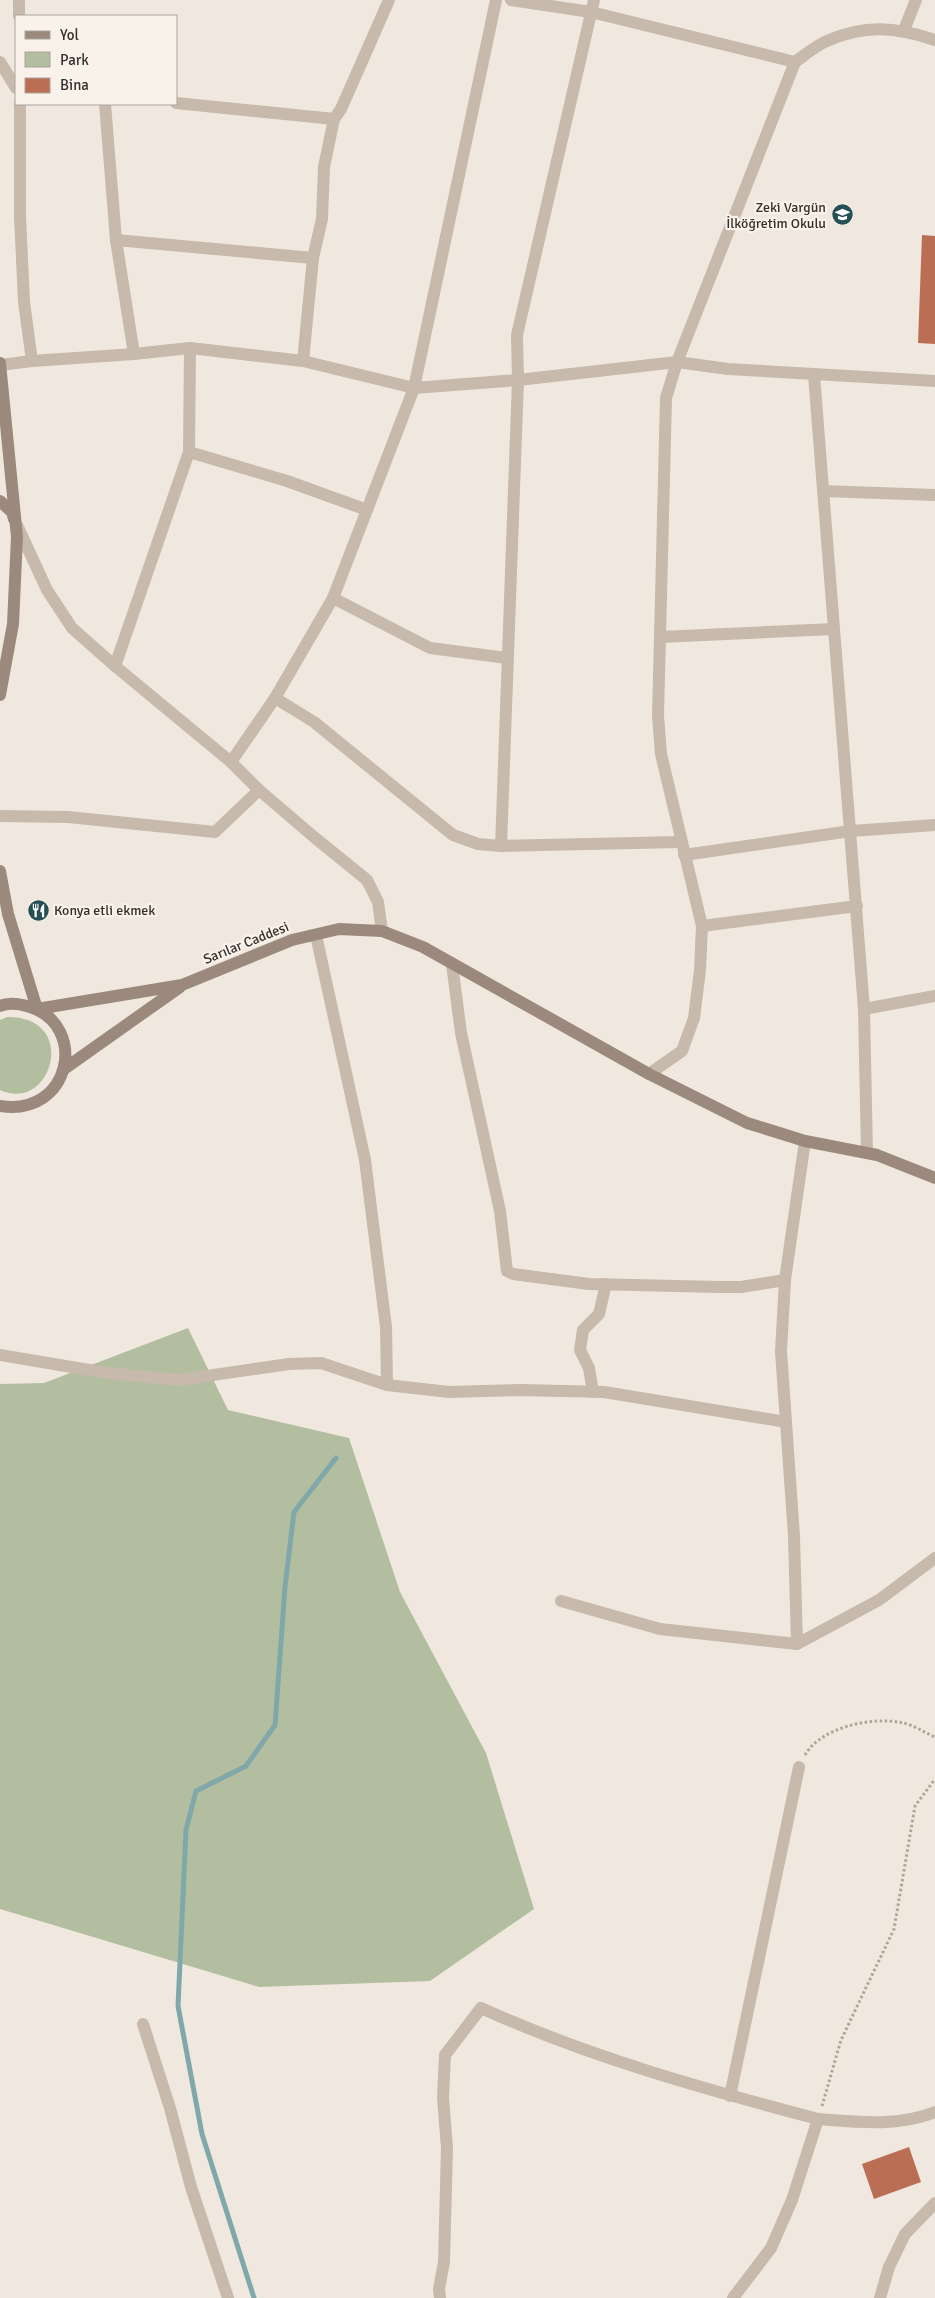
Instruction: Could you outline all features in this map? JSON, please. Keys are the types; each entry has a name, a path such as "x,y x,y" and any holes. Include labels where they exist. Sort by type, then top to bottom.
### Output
{"street":[{"path":"19,0 19,15"},
{"path":"303,361 313,258 322,219 324,167 334,119 341,109 390,0"},
{"path":"231,762 275,698 333,598 414,388 496,0"},
{"path":"511,0 592,6 795,62"},
{"path":"904,30 916,0"},
{"path":"500,846 518,380 517,335 592,6"},
{"path":"649,1074 682,1051 694,1018 700,970 702,926 680,842 661,754 658,716 666,398 677,362 795,62 826,41 866,29 904,30 935,40"},
{"path":"0,62 15,86"},
{"path":"178,103 334,119"},
{"path":"20,105 20,216 24,302 32,360"},
{"path":"105,105 106,139 116,240 134,354"},
{"path":"116,240 313,258"},
{"path":"115,666 189,452 190,348"},
{"path":"0,695 13,624 16,524 0,364 190,348 303,361 414,388 518,380 677,362 728,369 935,381"},
{"path":"814,375 864,1009 867,1153"},
{"path":"189,452 287,481 367,510"},
{"path":"823,492 935,495"},
{"path":"0,501 12,512 47,590 72,628 231,762 259,790 367,880 378,902 382,931"},
{"path":"333,598 430,648 507,658"},
{"path":"0,647 9,636 13,624"},
{"path":"661,637 834,630"},
{"path":"275,698 314,722 453,835 478,844 500,846 680,842"},
{"path":"0,816 68,817 215,832 259,790"},
{"path":"684,855 851,830 935,825"},
{"path":"0,871 8,914 37,1009 51,1019 61,1034 66,1051 64,1069"},
{"path":"702,926 856,906"},
{"name":"Sarılar Caddesi","path":"0,1006 21,1004 37,1009 182,985 292,940 339,929 382,931 423,948 649,1074 747,1123 805,1141 867,1153 935,1178"},
{"path":"316,935 365,1160 386,1326 387,1385"},
{"path":"452,964 461,1033 500,1211 507,1271 532,1276 606,1284 734,1287 785,1280"},
{"name":"Sarılar Caddesi","path":"0,1115 14,1108 31,1105 45,1097 57,1084 64,1069 182,985"},
{"path":"864,1009 935,996"},
{"name":"Sarılar Caddesi","path":"0,1106 14,1108"},
{"path":"797,1644 794,1536 781,1351 785,1280 805,1141"},
{"path":"593,1392 589,1368 580,1350 583,1330 599,1314 606,1284"},
{"path":"0,1355 107,1374 179,1380 289,1364 321,1363 387,1385 449,1392 521,1390 593,1392 786,1422"},
{"path":"561,1601 660,1629 797,1644 879,1600 935,1558"},
{"path":"730,2096 799,1767"},
{"path":"440,2298 439,2289 444,2262 446,2157 443,2098 445,2054 481,2008 534,2032 730,2096 818,2119 878,2123 935,2112"},
{"path":"144,2024 170,2108 191,2186 228,2298"},
{"path":"733,2298 771,2248 792,2200 818,2119"},
{"path":"880,2298 889,2267 904,2234 935,2203"}],"path":[{"path":"799,1767 810,1748 837,1729 870,1721 903,1723 935,1737"},
{"path":"818,2119 841,2040 894,1929 915,1806 935,1780"}],"green space":[{"path":"7,1017 30,1021 44,1031 51,1046 50,1062 44,1077 33,1089 18,1094 0,1090 0,1020"},
{"path":"188,1328 228,1410 349,1438 400,1592 486,1753 534,1909 430,1981 259,1987 0,1909 0,1384 44,1383"}],"building":[{"path":"922,235 935,236 935,344 918,343"},
{"path":"909,2147 921,2182 874,2199 862,2164"}],"waterway":[{"path":"254,2298 202,2134 178,2006 186,1830 196,1791 246,1766 275,1725 285,1587 294,1512 336,1458"}],"place":[{"name":"Zeki Vargün İlköğretim Okulu","path":"842,215"},
{"name":"Konya etli ekmek","path":"38,910"}]}
